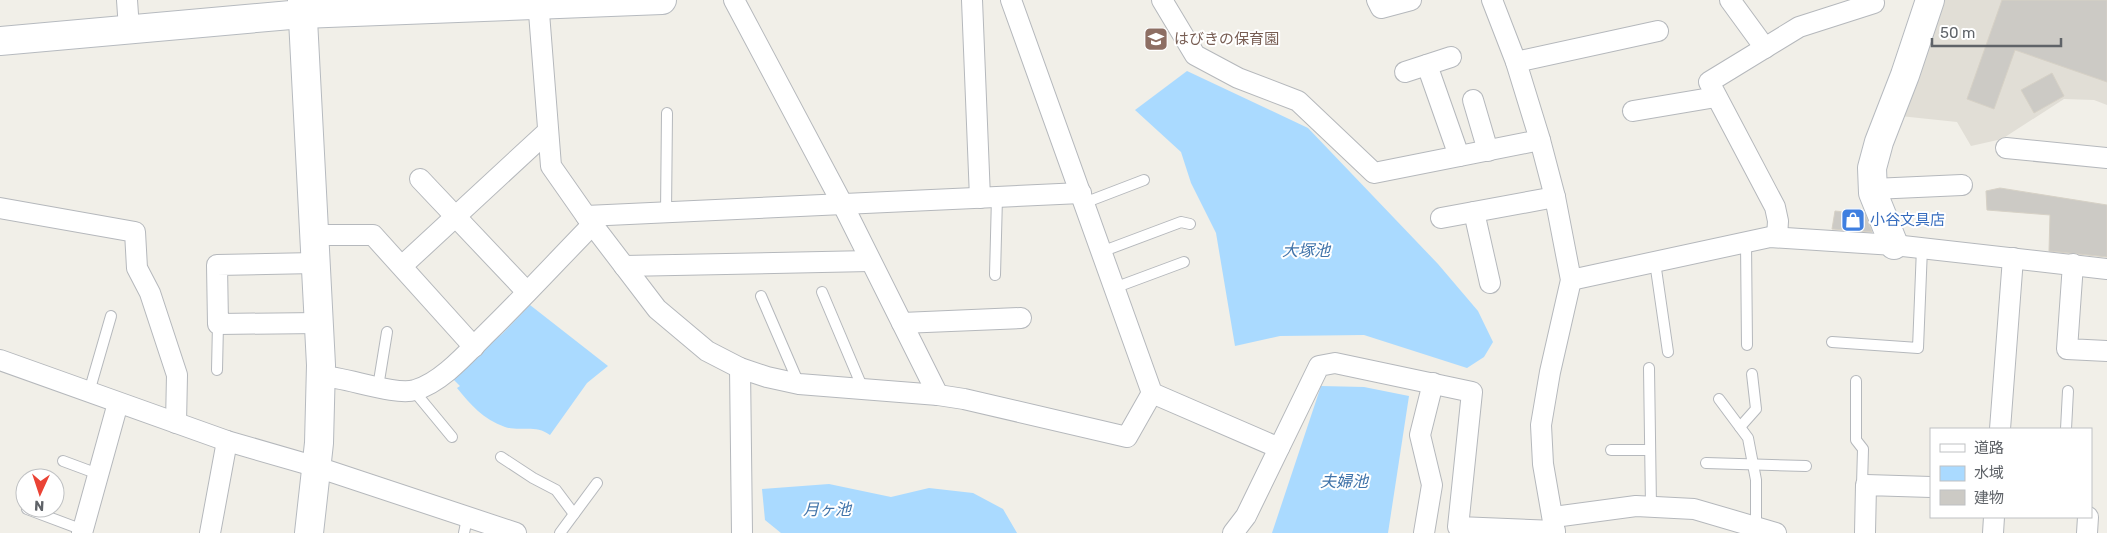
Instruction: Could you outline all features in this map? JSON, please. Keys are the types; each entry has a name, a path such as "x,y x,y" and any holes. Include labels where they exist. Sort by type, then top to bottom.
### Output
{"street":[{"path":"127,0 129,29"},
{"path":"0,41 129,29 302,7 662,0"},
{"path":"734,0 843,205 938,395"},
{"path":"972,0 989,198"},
{"path":"1011,0 1152,393 1279,448"},
{"path":"1162,0 1195,55 1238,78 1298,101 1374,173 1540,140"},
{"path":"1377,0 1380,8 1411,0"},
{"path":"1492,0 1516,62 1540,140 1555,197 1571,280 1550,372 1541,425 1543,464 1555,527"},
{"path":"1730,0 1765,48"},
{"path":"1894,245 1873,189 1872,168 1879,142 1905,75 1930,0"},
{"path":"538,2 551,166 589,220 657,309 707,351 740,368 767,377 799,384 938,395 964,399 1127,437 1152,393"},
{"path":"1777,237 1778,220 1775,207 1709,82 1799,27 1861,4"},
{"path":"302,7 321,376 317,467 309,533"},
{"path":"1516,62 1658,31"},
{"path":"1405,72 1451,57"},
{"path":"1427,65 1459,156"},
{"path":"1633,111 1716,97"},
{"path":"1472,100 1488,151"},
{"path":"402,266 548,131"},
{"path":"2006,148 2107,158"},
{"path":"420,180 527,292"},
{"path":"1873,189 1962,185"},
{"path":"1441,218 1555,197"},
{"path":"321,376 338,377 396,391 414,391 428,384 456,365 527,292 589,220 666,213 989,198 1082,198"},
{"path":"0,208 135,232 137,268 150,293 177,375 176,423"},
{"path":"1474,212 1490,283"},
{"path":"314,235 374,235 474,346"},
{"path":"1571,280 1777,237 1894,245 2107,269"},
{"path":"2000,428 2013,258"},
{"path":"624,266 870,261"},
{"path":"315,263 217,265 218,324 319,323"},
{"path":"2073,264 2067,349 2107,351"},
{"path":"902,323 1021,318"},
{"path":"0,360 228,441 317,467 465,525 516,533"},
{"path":"1233,533 1246,516 1319,366 1336,363 1472,392 1458,527 1555,527 1636,506 1694,509 1776,533"},
{"path":"740,368 742,533"},
{"path":"1424,533 1432,485 1420,435 1433,383"},
{"path":"82,531 118,403"},
{"path":"210,533 228,441"},
{"path":"1865,533 1866,485 1930,487"},
{"path":"1993,533 1994,518"},
{"path":"2087,533 2088,518"}],"lane":[{"path":"666,213 667,112"},
{"path":"1082,198 1144,180"},
{"path":"989,198 995,275"},
{"path":"1101,252 1181,222 1190,224"},
{"path":"1746,242 1747,345"},
{"path":"1832,342 1918,348 1922,248"},
{"path":"1114,288 1184,262"},
{"path":"1655,262 1668,352"},
{"path":"822,292 863,390"},
{"path":"761,296 799,384"},
{"path":"89,392 111,316"},
{"path":"217,370 218,324"},
{"path":"378,387 387,332"},
{"path":"1649,368 1651,507"},
{"path":"1740,427 1756,409 1752,374"},
{"path":"1856,381 1856,440 1863,449 1862,485 1866,485"},
{"path":"414,391 452,437"},
{"path":"2066,428 2068,391"},
{"path":"1718,399 1748,438 1754,464 1756,527"},
{"path":"1611,450 1650,450"},
{"path":"501,457 533,478 556,490 574,514"},
{"path":"63,461 98,474"},
{"path":"1706,463 1806,466"},
{"path":"560,533 597,483"},
{"path":"50,518 82,531"}],"shaded area":[{"path":"1940,0 2107,0 2107,105 2094,100 2064,99 2002,139 1971,146 1957,122 1900,116"}],"water":[{"name":"大塚池","path":"1187,71 1308,128 1438,264 1478,311 1493,342 1484,357 1467,368 1364,335 1280,336 1235,346 1216,233 1191,183 1181,152 1135,110"},
{"path":"530,305 608,366 587,383 550,435 539,430 505,427 490,420 467,400 457,388 460,386 450,376 502,334"},
{"name":"夫婦池","path":"1321,386 1364,387 1409,396 1388,533 1272,533"},
{"name":"月ヶ池","path":"829,484 891,497 929,488 973,493 1003,509 1017,533 781,533 765,520 762,489"}],"building":[{"path":"2002,0 2107,0 2107,82 2015,50 1994,109 1967,99"},
{"path":"2052,73 2064,96 2034,113 2021,90"},
{"path":"2000,188 2107,205 2107,257 2049,251 2050,215 1987,210 1986,191"},
{"name":"小谷文具店","path":"1835,211 1865,214 1872,232 1832,229"}],"place":[{"name":"はびきの保育園","path":"1156,39"},
{"name":"小谷文具店","path":"1853,220"}]}
